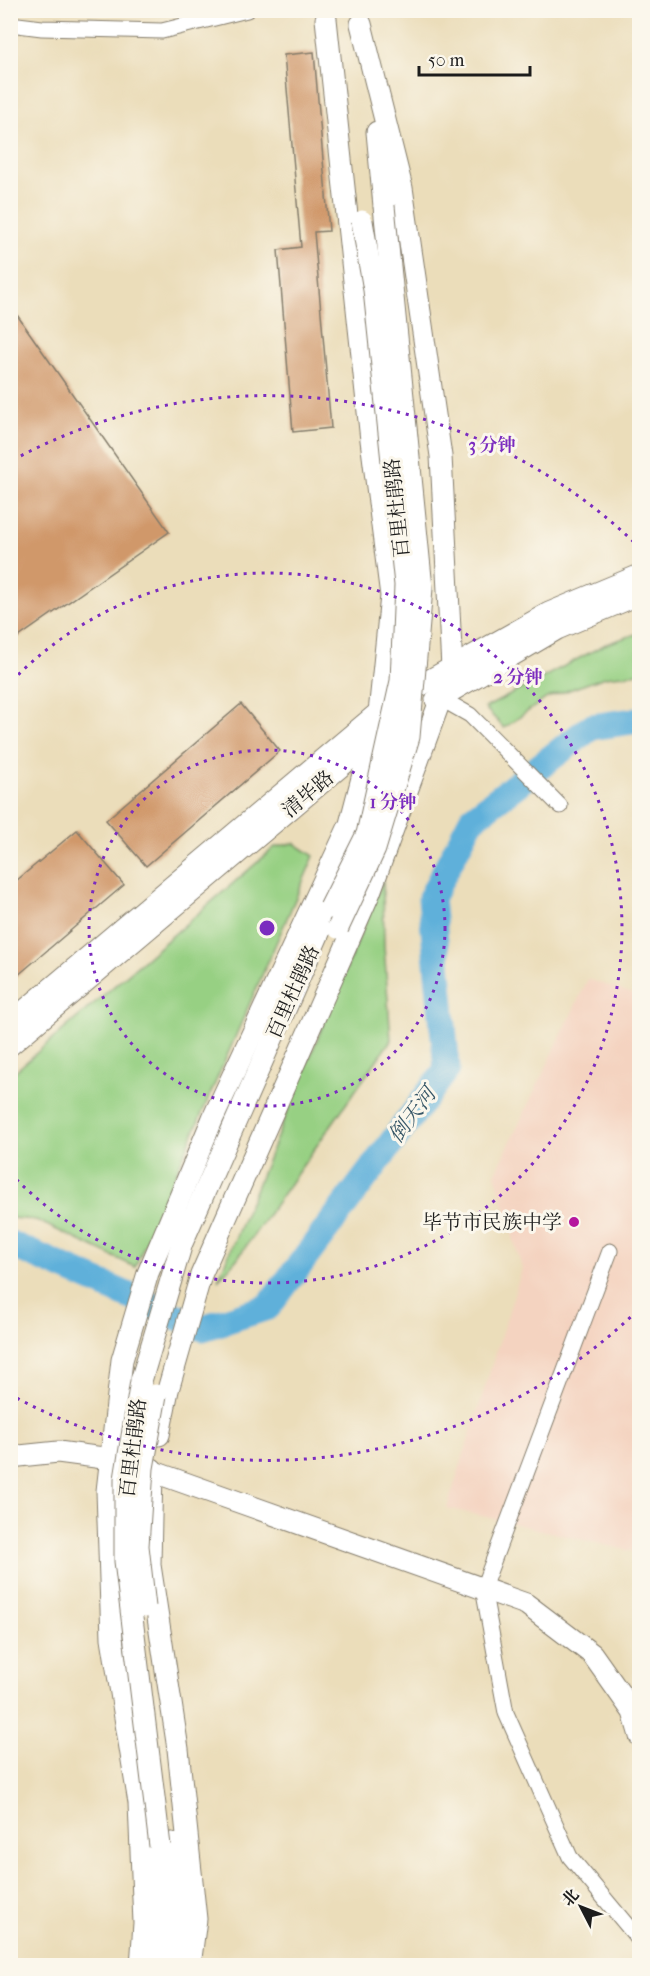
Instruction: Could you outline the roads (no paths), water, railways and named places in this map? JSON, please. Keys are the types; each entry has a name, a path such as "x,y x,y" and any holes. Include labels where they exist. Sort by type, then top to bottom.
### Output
{"main road":[{"name":"百里杜鹃路","path":"174,1965 177,1888 166,1845 125,1561 125,1479 141,1381 182,1243 330,908 367,834 401,681 405,585 374,290 326,15"},
{"path":"141,1965 144,1923 139,1803 112,1638 107,1491 124,1355 148,1273 213,1118 350,824 379,713 391,596 369,428 326,15"},
{"name":"百里杜鹃路","path":"154,1965 161,1926 166,1845 138,1546 156,1395 197,1255 375,849 409,737 422,588 376,125 360,17"},
{"path":"190,1965 196,1918 178,1749 150,1564 148,1469 201,1275 370,892 452,668 441,456 402,188 360,17"},
{"path":"10,1023 391,702 549,613 639,575"},
{"name":"清毕路","path":"10,1046 401,717 440,698 557,629 639,594"},
{"path":"10,1457 58,1452 111,1459 148,1469 526,1604 592,1654 633,1712 639,1736"}],"street":[{"path":"10,24 42,28 162,31 247,10"},
{"path":"440,698 470,715 560,806"},
{"path":"610,1251 483,1588 507,1713 570,1857 639,1941"}],"waterway":[{"name":"倒天河","path":"10,1244 203,1328 268,1307 447,1069 431,898 472,819 591,727 640,720"}],"place":[{"name":"毕节市民族中学","path":"574,1222"}]}
